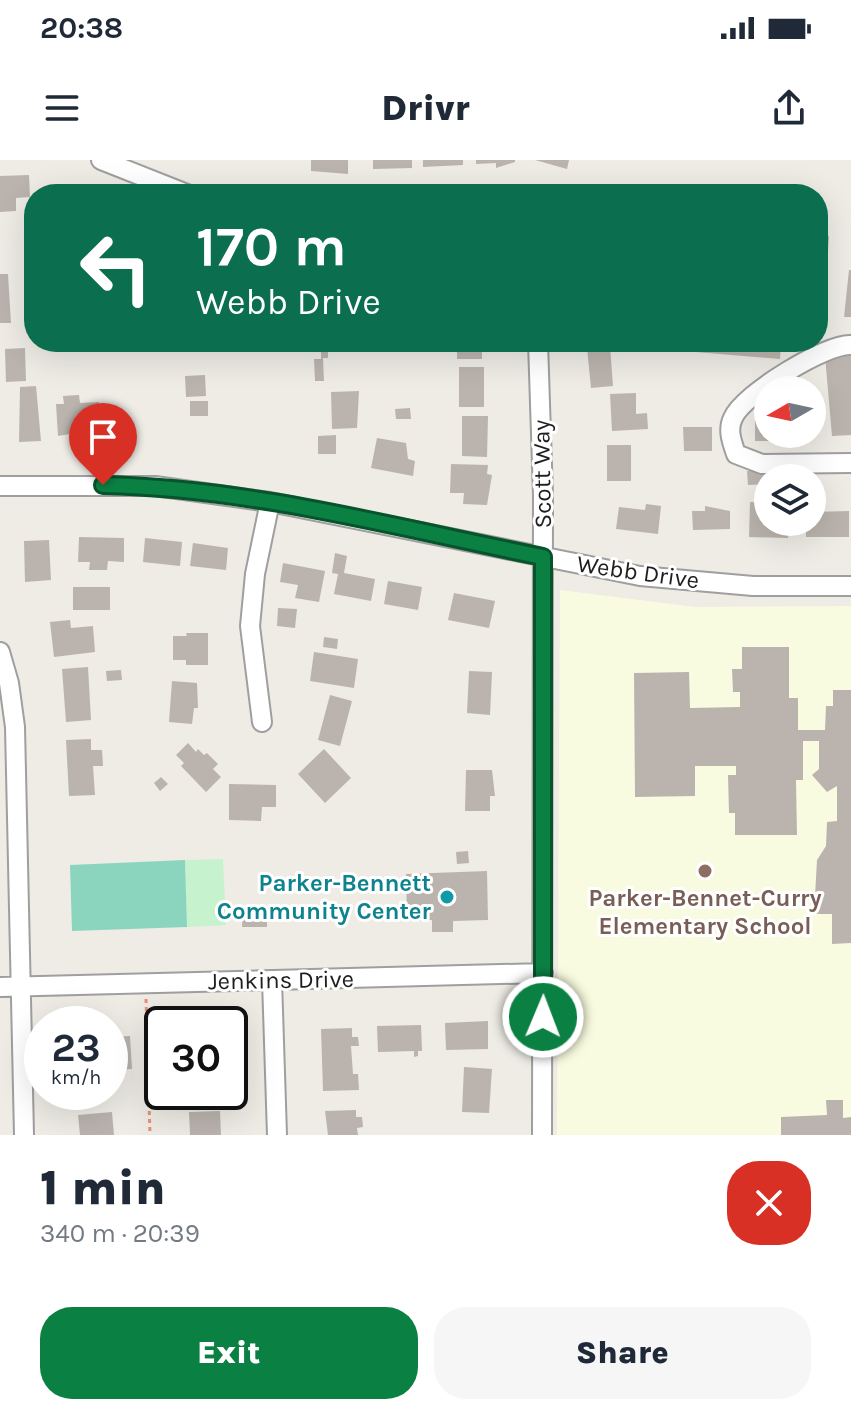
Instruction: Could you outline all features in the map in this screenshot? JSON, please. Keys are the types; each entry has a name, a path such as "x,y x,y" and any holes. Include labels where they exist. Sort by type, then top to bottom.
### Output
{"street":[{"path":"101,160 162,184"},
{"path":"828,349 837,344 851,345"},
{"name":"Scott Way","path":"538,352 543,557 542,1135"},
{"path":"823,352 768,383 733,417 730,435 736,454 762,464 851,463"},
{"name":"Webb Drive","path":"0,486 155,486 270,502 543,557 670,579 753,586 851,586"},
{"path":"262,722 250,626 255,574 270,502"},
{"path":"0,652 9,683 15,727 10,987 24,1135"},
{"name":"Jenkins Drive","path":"10,987 543,973"},
{"path":"272,980 277,1135"}],"path":[{"path":"145,983 150,1135"}],"shaded area":[{"name":"Parker-Bennet-Curry Elementary School","path":"560,590 695,607 851,606 851,1135 557,1135"}],"green space":[{"path":"223,859 226,925 187,927 185,860"},
{"path":"185,860 187,927 72,931 70,865"}],"building":[{"path":"311,160 348,160 348,174 311,171"},
{"path":"373,160 412,160 412,168 373,169"},
{"path":"423,160 463,160 463,165 423,167"},
{"path":"476,160 515,162 496,168 496,163 476,164"},
{"path":"535,160 569,160 567,169"},
{"path":"29,175 29,184 24,184 24,197 16,198 16,211 0,212 0,176"},
{"path":"849,270 851,317 844,317"},
{"path":"0,274 8,274 11,323 0,323"},
{"path":"24,348 26,381 6,382 5,349"},
{"path":"321,352 328,352 328,358 323,358 324,381 315,381 314,359 321,359"},
{"path":"457,352 482,352 482,359 457,359"},
{"path":"587,352 610,352 613,386 591,388"},
{"path":"696,352 780,352 780,359"},
{"path":"851,354 851,435 832,436 825,356"},
{"path":"459,367 484,367 484,407 459,407"},
{"path":"205,375 206,396 186,397 185,376"},
{"path":"36,386 41,441 19,442 20,387"},
{"path":"359,391 357,428 332,429 331,392"},
{"path":"636,393 636,414 647,413 648,429 612,431 610,394"},
{"path":"79,395 80,403 99,402 100,429 58,436 56,404 64,404 63,396"},
{"path":"190,401 208,401 208,416 190,416"},
{"path":"410,408 411,419 396,419 395,409"},
{"path":"462,416 488,416 487,457 462,456"},
{"path":"683,427 712,427 712,451 684,451"},
{"path":"336,435 336,454 318,454 318,436"},
{"path":"377,438 406,443 408,459 415,461 413,476 371,468"},
{"path":"607,445 631,445 631,481 607,481"},
{"path":"451,464 488,465 487,474 492,475 487,505 463,504 464,493 450,493"},
{"path":"747,471 754,471 754,485 748,485"},
{"path":"750,502 754,502 754,536 788,536 788,538 749,537"},
{"path":"646,504 661,506 658,534 616,529 619,507 645,510"},
{"path":"705,506 730,511 730,529 693,530 692,511 705,511"},
{"path":"849,511 849,537 806,537 826,536 826,512"},
{"path":"79,537 124,538 124,562 108,561 107,570 89,570 90,562 78,562"},
{"path":"145,538 182,542 180,566 143,562"},
{"path":"49,540 51,580 25,582 24,541"},
{"path":"193,543 228,548 226,570 190,566"},
{"path":"335,553 347,556 344,573 375,579 371,601 334,594 338,574 332,573"},
{"path":"283,563 325,571 319,602 295,598 298,585 280,582"},
{"path":"388,581 422,587 418,610 384,604"},
{"path":"73,587 110,587 110,610 73,610"},
{"path":"454,593 495,601 489,628 448,620"},
{"path":"278,608 297,609 295,628 277,626"},
{"path":"70,620 71,628 93,626 95,652 54,657 50,622"},
{"path":"186,633 208,633 208,665 186,665 186,660 173,660 173,636 187,636"},
{"path":"324,637 338,639 337,649 323,647"},
{"path":"742,647 789,647 789,698 798,698 798,730 825,730 826,706 833,706 833,690 851,690 851,943 832,944 832,914 814,914 817,860 826,846 827,822 837,821 837,786 827,792 812,775 819,769 819,741 803,741 803,780 796,780 797,835 735,835 735,813 729,813 728,775 736,775 736,766 695,766 695,796 635,797 634,673 689,672 690,708 740,707 740,692 733,692 732,669 742,669"},
{"path":"314,652 358,659 354,688 310,681"},
{"path":"88,667 91,720 66,722 62,669"},
{"path":"121,670 122,680 107,681 106,671"},
{"path":"469,671 492,672 490,715 467,713"},
{"path":"172,681 197,683 198,708 194,708 192,724 169,722"},
{"path":"330,695 352,701 340,746 318,740"},
{"path":"91,739 91,750 102,750 103,766 93,766 95,795 69,796 66,740"},
{"path":"188,743 196,752 198,749 204,755 207,753 218,764 213,769 221,777 206,792 181,766 184,763 176,755"},
{"path":"324,749 351,778 325,803 298,774"},
{"path":"466,770 492,770 495,796 490,796 490,811 465,811"},
{"path":"161,777 168,784 160,791 154,783"},
{"path":"229,784 276,785 276,807 262,807 261,821 229,820"},
{"path":"468,851 469,863 457,864 456,852"},
{"name":"Parker-Bennett Community Center","path":"487,871 488,920 453,921 453,932 432,932 432,920 407,921 406,874"},
{"path":"243,909 267,910 267,927 242,927"},
{"path":"488,1021 488,1049 446,1050 445,1023"},
{"path":"421,1025 422,1051 418,1051 418,1056 414,1057 414,1051 378,1052 377,1026"},
{"path":"352,1028 352,1037 358,1037 359,1046 351,1046 353,1074 358,1074 359,1090 323,1091 321,1029"},
{"path":"130,1036 132,1069 128,1069"},
{"path":"464,1067 492,1069 489,1113 462,1112"},
{"path":"826,1100 843,1100 843,1118 851,1117 851,1135 781,1135 781,1117 827,1115"},
{"path":"356,1110 356,1117 362,1117 363,1127 357,1128 358,1135 328,1135 325,1111"},
{"path":"220,1111 221,1135 190,1135 189,1112"},
{"path":"112,1112 114,1135 80,1135 78,1115"}],"place":[{"name":"Parker-Bennet-Curry Elementary School","path":"705,871"},
{"name":"Parker-Bennett Community Center","path":"447,897"}],"route":[{"path":"103,485 155,486 258,500 543,557 543,1017"}]}
